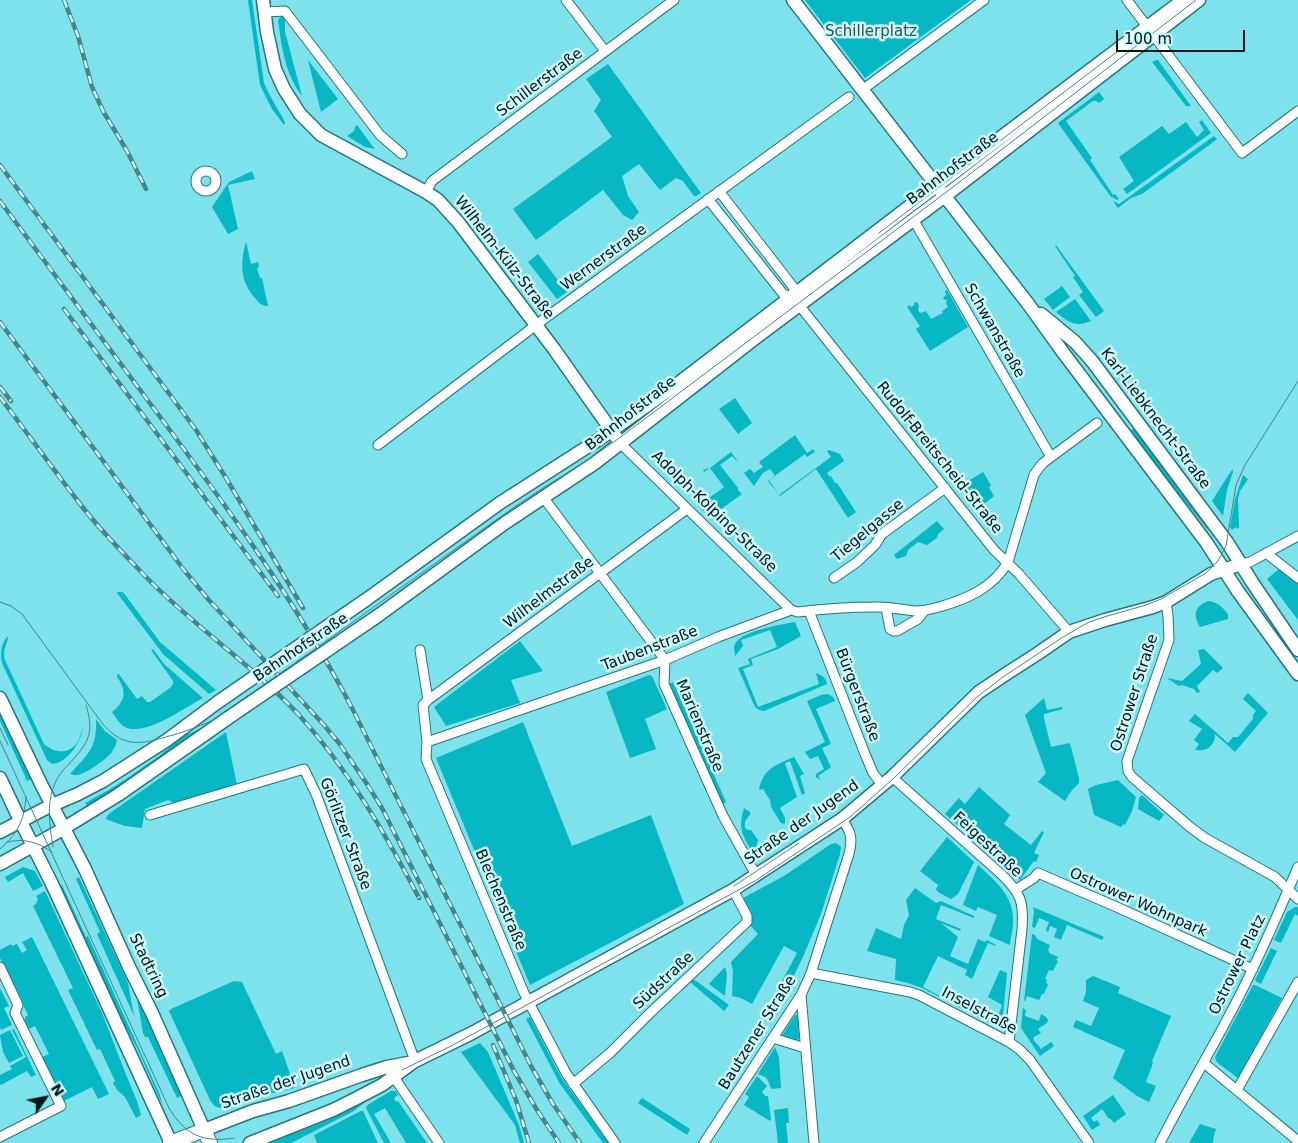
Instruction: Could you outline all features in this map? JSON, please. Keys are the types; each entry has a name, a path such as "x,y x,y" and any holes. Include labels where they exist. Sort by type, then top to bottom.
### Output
{"main road":[{"name":"Karl-Liebknecht-Straße","path":"793,0 1029,305 1206,542 1241,596 1298,674"},
{"name":"Bahnhofstraße","path":"1151,31 1183,0"},
{"name":"Bahnhofstraße","path":"796,301 1151,31 1199,0"},
{"name":"Wilhelm-Külz-Straße","path":"264,6 267,32 275,69 292,104 300,114 321,135 438,200 536,325 616,437"},
{"name":"Bahnhofstraße","path":"0,864 118,795 379,615 505,523 595,463 616,437 680,382 913,219 941,191"},
{"name":"Karl-Liebknecht-Straße","path":"1029,305 1075,342 1092,361 1216,527 1298,650"},
{"name":"Bahnhofstraße","path":"0,832 103,781 167,740 218,702 367,599 500,502 616,437"},
{"name":"Straße der Jugend","path":"170,1143 253,1110 390,1072 472,1033 733,890 753,871 842,819 892,777 980,692 1069,632 1105,620 1153,608 1211,574 1241,564"},
{"name":"Stadtring","path":"0,698 85,869 210,1143"},
{"path":"0,778 52,884 170,1143"},
{"name":"Straße der Jugend","path":"250,1143 333,1110 382,1085 390,1072"}],"street":[{"path":"566,0 604,51"},
{"name":"Schillerstraße","path":"426,192 432,181 674,0"},
{"path":"862,90 984,0"},
{"path":"1127,0 1242,153 1298,111"},
{"name":"Wilhelm-Külz-Straße","path":"264,6 285,11 380,135 402,154"},
{"name":"Wernerstraße","path":"378,445 536,325 849,97"},
{"name":"Rudolf-Breitscheid-Straße","path":"719,191 794,288 796,301"},
{"name":"Rudolf-Breitscheid-Straße","path":"708,199 784,296 796,301 994,550 1019,574 1069,632"},
{"name":"Schwanstraße","path":"913,219 1051,457"},
{"path":"1008,562 1034,475 1043,463 1096,423"},
{"name":"Adolph-Kolping-Straße","path":"616,437 791,610"},
{"name":"Tiegelgasse","path":"834,578 857,562 875,545 882,534 945,488"},
{"path":"543,498 665,660"},
{"name":"Wilhelmstraße","path":"428,700 687,509"},
{"path":"1241,564 1250,562 1298,536"},
{"path":"1266,553 1298,578"},
{"name":"Taubenstraße","path":"427,742 665,660 718,637 791,610 798,612 878,606 924,611 951,604 976,594 989,585 1008,562"},
{"name":"Ostrower Straße","path":"1166,602 1169,640 1127,762 1128,771 1141,786 1205,838 1275,877 1289,889"},
{"name":"Taubenstraße","path":"886,608 890,629 893,631 897,631 918,620 924,611"},
{"name":"Bürgerstraße","path":"809,611 864,754 882,786"},
{"name":"Blechenstraße","path":"420,650 428,700 423,705 427,742 426,759 529,1002 566,1073 615,1143"},
{"name":"Marienstraße","path":"665,660 664,684 722,816 753,871"},
{"name":"Görlitzer Straße","path":"150,815 304,768 316,794 415,1061"},
{"name":"Feigestraße","path":"892,777 1001,874 1015,890 1020,900 1023,912 1020,955 1009,1042"},
{"name":"Bautzener Straße","path":"704,1143 801,995 811,973 850,854 851,836 842,819"},
{"name":"Ostrower Platz","path":"1160,1143 1253,969 1298,867"},
{"name":"Ostrower Wohnpark","path":"1015,890 1034,878 1038,873 1253,969"},
{"path":"1289,889 1298,899"},
{"name":"Südstraße","path":"573,1084 610,1052 747,922 747,916 733,890"},
{"path":"0,967 18,1006 16,1013 61,1106 0,1137"},
{"name":"Inselstraße","path":"811,973 919,995 1009,1042 1030,1060 1089,1143"},
{"path":"1237,1090 1298,982"},
{"path":"801,995 814,1143"},
{"path":"773,1038 806,1048"},
{"path":"1204,1063 1298,1141"},
{"path":"390,1072 439,1143"}],"green space":[{"path":"248,0 252,0 264,83 284,120 284,125 272,109 260,85"},
{"name":"Schillerplatz","path":"805,0 971,0 865,78"},
{"path":"282,16 285,18 285,32 302,96 296,88 285,60 278,21"},
{"path":"308,60 338,99 321,112"},
{"path":"1158,60 1191,106 1186,106 1152,62"},
{"path":"608,64 701,193 694,196 683,181 676,178 660,190 639,164 622,176 628,196 639,212 632,220 623,215 603,190 536,240 513,209 612,137 594,111 601,100 586,79"},
{"path":"1099,92 1104,99 1099,103 1093,101 1066,121 1092,158 1090,160 1113,195 1115,194 1119,199 1117,200 1111,197 1058,123"},
{"path":"1202,120 1211,133 1127,194 1123,189 1134,181 1119,157 1162,126 1169,134 1186,122 1197,137 1204,130 1199,122"},
{"path":"357,125 375,149 365,147 347,136 354,131"},
{"path":"1214,136 1217,139 1142,194 1131,198 1118,208 1113,201 1119,204"},
{"path":"252,171 255,179 228,185 238,229 228,234 212,207 229,182"},
{"path":"246,242 251,264 258,262 259,267 257,268 260,278 262,278 268,306 259,303 246,285 242,264"},
{"path":"1056,245 1104,311 1096,317 1079,295 1083,292"},
{"path":"538,254 567,292 557,299 528,262"},
{"path":"1062,286 1070,297 1053,310 1044,299"},
{"path":"947,290 968,327 930,351 916,329 920,326 907,307 910,305 911,307 917,302 919,312 926,311 931,319 943,313 942,311 948,307 946,299 944,300 943,298"},
{"path":"1075,299 1091,321 1081,324 1072,323 1056,312"},
{"path":"735,398 752,423 738,434 719,409"},
{"path":"1134,428 1211,527 1208,530 1129,432"},
{"path":"795,435 807,453 813,449 815,452 807,457 805,454 775,476 770,469 763,473 754,486 744,473 750,469 754,473 763,467 759,462"},
{"path":"829,450 840,454 844,461 827,473 837,483 856,512 848,518 816,469 779,495 831,457 827,451"},
{"path":"731,452 739,463 732,456 720,465 742,494 710,517 698,506 724,487 710,468"},
{"path":"1233,470 1227,490 1223,516 1212,501"},
{"path":"983,472 991,485 989,488 994,496 978,509 960,486"},
{"path":"1243,475 1248,479 1240,491 1238,499 1239,528 1237,529 1236,527 1232,530 1230,527 1235,499"},
{"path":"937,521 944,529 938,534 937,538 927,545 918,542 908,550 906,556 897,559 894,555"},
{"path":"1279,569 1298,583 1298,620 1267,579"},
{"path":"118,592 123,592 160,642 216,690 209,694 163,654"},
{"path":"1208,601 1222,607 1228,614 1228,619 1200,627 1196,619 1196,612 1203,603"},
{"path":"795,622 801,636 778,649 751,659 753,665 743,669 758,707 819,684 816,673 825,678 827,684 764,711 759,710 755,707 738,668 750,664 748,659 777,647 770,630 741,640 743,646 735,656 734,645 745,635 772,626"},
{"path":"8,636 4,652 5,660 44,744 56,751 65,751 77,743 83,728 77,745 68,756 58,763 52,764 47,760 2,663 2,648"},
{"path":"520,641 543,671 511,680 520,703 446,726 434,707"},
{"path":"153,649 164,664 203,698 153,725 133,729 125,727 112,712 120,704 124,696 124,691 117,677 118,673 137,699 142,696 147,702 150,702 173,684 173,681 151,650"},
{"path":"1204,649 1223,668 1217,673 1213,670 1197,686 1200,692 1198,693 1194,689 1182,685 1180,686 1167,678 1182,681 1201,664 1198,650"},
{"path":"649,675 652,676 667,709 645,719 656,749 630,758 606,692"},
{"path":"673,682 726,802 723,804 669,684"},
{"path":"1248,693 1268,713 1235,752 1215,734 1214,741 1210,747 1204,750 1195,750 1199,744 1194,740 1202,729 1189,721 1195,714 1228,743 1233,737 1238,737 1253,719 1256,711 1243,699"},
{"path":"828,694 835,701 816,709 831,744 822,748 831,767 818,776 821,780 816,777 816,774 824,769 818,756 810,759 805,752 825,742 807,701"},
{"path":"1044,698 1047,710 1062,707 1063,709 1044,714 1051,747 1070,743 1079,778 1079,783 1065,801 1038,782 1046,773 1025,715"},
{"path":"0,712 34,778 27,781 0,721"},
{"path":"96,719 105,731 117,740 115,748 106,758 91,769 78,775 70,774 82,761 93,744"},
{"path":"212,722 139,775 88,807 85,803 129,777 159,756 184,735"},
{"path":"523,722 572,846 651,815 684,904 530,985 436,758"},
{"path":"226,732 237,785 176,804 168,800 145,809 142,828 125,826 106,819 110,813"},
{"path":"794,757 804,774 800,776 805,793 802,795 790,761 785,763 797,797 780,808 785,818 785,824 781,823 763,789 759,790 764,777 771,768"},
{"path":"1118,780 1136,797 1125,825 1123,824 1121,827 1094,815 1088,789 1096,785"},
{"path":"979,787 1010,815 1004,824 1031,845 1042,831 1044,832 1034,853 1039,855 1036,862 1034,861 1020,880 945,814 959,798 965,804"},
{"path":"1142,795 1164,815 1159,821 1138,809 1139,798"},
{"path":"744,808 750,812 745,822 745,828 751,830 758,840 754,856 741,828"},
{"path":"947,837 974,862 958,894 951,899 938,892 936,889 938,885 920,871"},
{"path":"836,843 841,847 840,854 821,914 803,957 774,1016 766,1011 797,953 784,946 752,1004 732,996 733,971 731,962 758,934 749,924 751,912 743,898 784,876 831,844"},
{"path":"978,865 1001,888 1009,901 1013,920 1010,945 989,936 997,915 978,907 976,911 963,905"},
{"path":"23,867 35,871 43,886 33,891 23,873 8,882 5,877"},
{"path":"79,877 128,983 134,1016 97,934 100,932 76,879"},
{"path":"62,885 86,937 88,936 160,1095 162,1104 138,1050 112,1001 58,886"},
{"path":"915,888 936,903 941,901 974,916 974,918 941,905 936,919 961,929 960,931 941,923 958,937 950,956 968,964 978,939 985,942 987,940 996,945 988,943 972,979 965,975 967,970 938,956 923,987 995,1025 1002,1005 988,997 1000,970 1007,973 1002,1026 999,1028 922,988 895,980 896,959 867,951 876,928 901,939 904,925 909,915 906,900"},
{"path":"45,891 102,1013 137,1101 141,1115 136,1118 125,1097 117,1090 113,1083 115,1081 100,1049 97,1050 68,990 73,988 33,906 38,899 36,896"},
{"path":"1033,907 1104,937 1102,940 1067,925 1061,940 1054,937 1057,929 1050,926 1048,932 1046,930 1049,922 1039,918 1035,928 1032,927"},
{"path":"1298,907 1298,916 1295,914 1281,943 1274,940 1287,912"},
{"path":"1032,934 1037,939 1050,945 1049,953 1058,957 1056,960 1058,961 1053,971 1049,970 1045,979 1048,984 1039,1000 1027,996 1024,1001"},
{"path":"32,937 109,1094 98,1099 92,1087 64,1101 42,1057 49,1054 35,1026 29,1029 25,1021 25,1017 28,1015 0,958 0,950 11,944 12,946 17,944 22,953 27,950 22,942"},
{"path":"1271,948 1277,951 1261,984 1255,980"},
{"path":"725,967 727,974 725,996 709,984"},
{"path":"1093,976 1120,987 1118,993 1171,1016 1152,1061 1153,1063 1146,1082 1156,1086 1149,1102 1137,1096 1113,1078 1125,1050 1073,1027 1076,1020 1091,1026 1099,1008 1083,1001 1086,992 1086,980"},
{"path":"692,978 729,1005 724,1011 689,981"},
{"path":"234,981 242,982 276,1054 282,1051 295,1088 221,1108 215,1106 210,1100 169,1011"},
{"path":"1253,985 1282,998 1238,1078 1219,1064 1215,1057"},
{"path":"0,988 9,1006 4,1008 12,1025 1,1030 0,1027"},
{"path":"137,999 183,1095 177,1098 148,1037 145,1037 143,1033"},
{"path":"1023,1008 1026,1010 1025,1016 1039,1021 1041,1014 1048,1020 1047,1023 1038,1029 1041,1033 1033,1039 1041,1049 1051,1042 1054,1046 1040,1056 1021,1028"},
{"path":"795,1015 798,1015 799,1038 797,1043 781,1037"},
{"path":"530,1017 561,1077 609,1143 603,1143 560,1084 526,1019"},
{"path":"14,1029 36,1075 31,1077 27,1071 1,1085 0,1075 12,1069 10,1066 26,1057 12,1030"},
{"path":"10,1030 23,1056 9,1063 3,1052 0,1035"},
{"path":"480,1043 488,1052 519,1125 524,1143 520,1143 515,1125 461,1052"},
{"path":"775,1047 779,1057 781,1088 772,1089 766,1078 758,1074"},
{"path":"757,1076 767,1086 762,1092 765,1096 768,1096 770,1121 744,1105 749,1097 745,1094"},
{"path":"391,1091 396,1091 398,1095 394,1098 396,1102 398,1101 427,1143 406,1143 385,1108 374,1114 391,1143 384,1143 366,1107"},
{"path":"1113,1095 1126,1114 1114,1123 1102,1109 1091,1118 1094,1122 1097,1120 1100,1125 1092,1130 1083,1116"},
{"path":"642,1098 690,1129 687,1135 638,1103"},
{"path":"365,1102 354,1111 291,1143 269,1143 326,1121"},
{"path":"788,1108 789,1123 786,1123 788,1143 778,1143 774,1110"},
{"path":"363,1111 378,1143 317,1143 314,1135"},
{"path":"1200,1124 1216,1129 1213,1143 1189,1143"}],"tram line":[{"path":"0,602 11,606 22,614 102,723 109,731 124,740 147,742 178,734 211,721 513,508 618,439 957,184 1196,0"},
{"path":"879,233 1118,51"},
{"path":"402,1070 451,1046 755,881 850,817 894,778 977,697 1003,677 1087,623 1161,599 1206,573 1218,561 1226,546 1236,485 1245,465 1298,381"},
{"path":"53,847 49,816 50,801 58,777 81,750 88,738 90,724 86,705"},
{"path":"0,728 8,745"},
{"path":"0,741 169,1108 182,1125 196,1135 213,1139 234,1138"},
{"path":"0,849 16,832 22,820 26,797"},
{"path":"7,842 19,840 31,842 52,852"},
{"path":"734,886 799,843"}],"railway":[{"path":"64,0 78,36 92,87 103,111 127,151 146,189"},
{"path":"0,165 196,430 303,608"},
{"path":"0,201 204,476 282,589 352,708 531,1066 553,1104 580,1143"},
{"path":"64,309 278,596"},
{"path":"0,322 184,570 208,599 324,725 339,743 367,784 382,808 514,1071 559,1143"},
{"path":"0,387 11,401"},
{"path":"0,397 99,527 165,596 262,679 299,715 317,736 365,802 419,898"},
{"path":"493,1045 516,1100 529,1143"}]}
